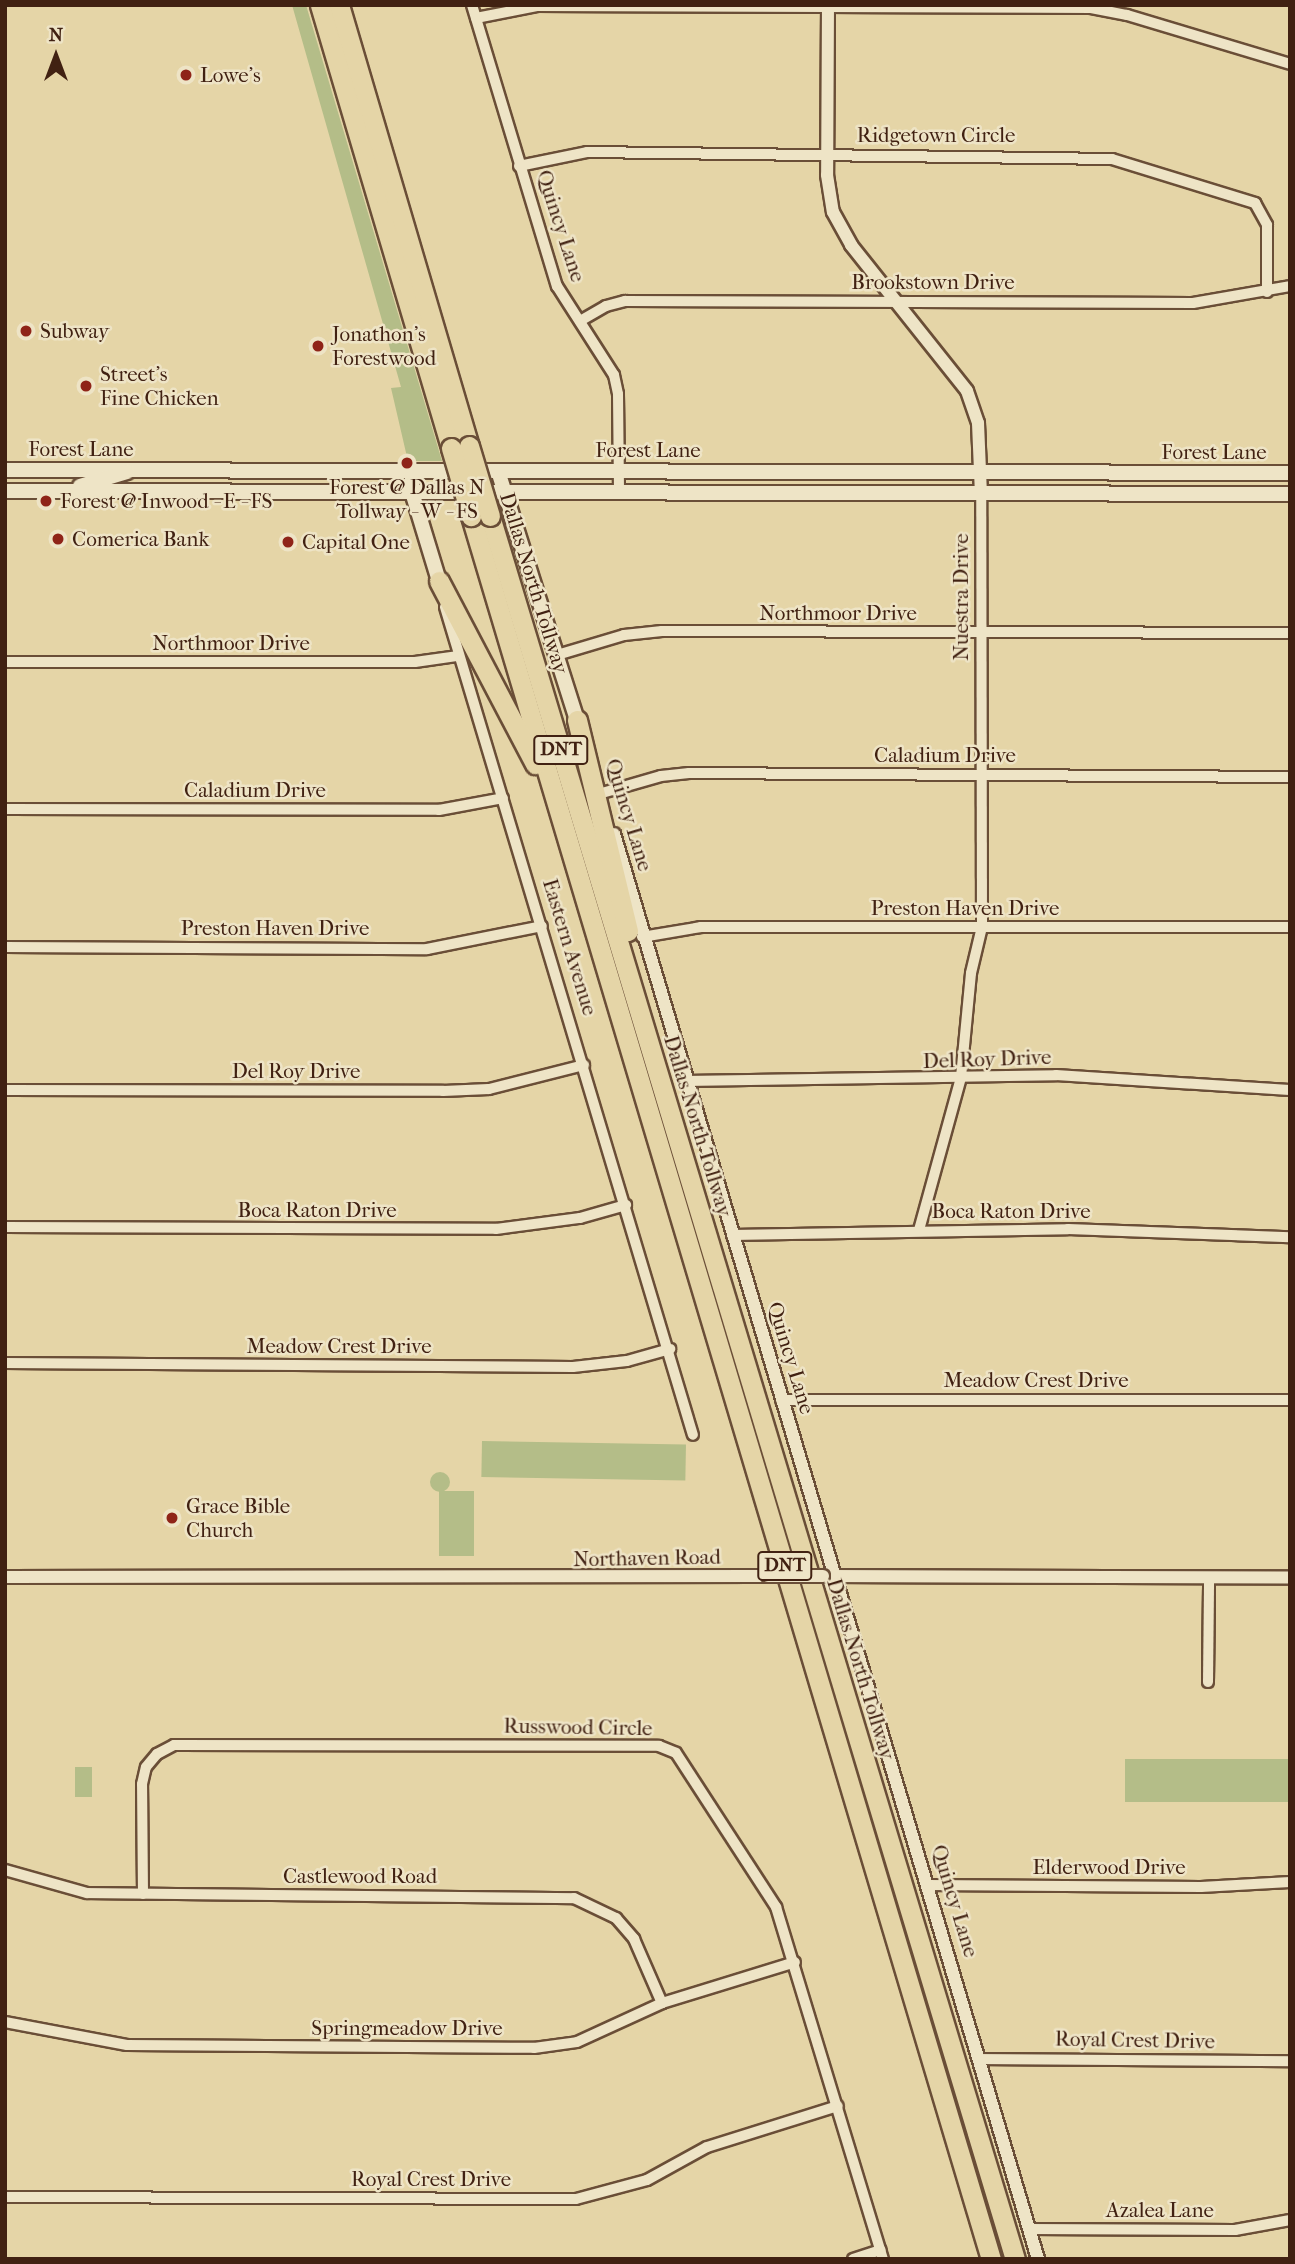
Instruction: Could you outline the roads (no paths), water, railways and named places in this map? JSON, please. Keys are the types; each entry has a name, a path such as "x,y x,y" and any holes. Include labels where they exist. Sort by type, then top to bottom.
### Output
{"highway":[{"name":"Dallas North Tollway","path":"320,5 460,447"},
{"name":"Dallas North Tollway","path":"339,5 565,828 991,2259"},
{"name":"Dallas North Tollway","path":"480,516 632,984 1015,2259"},
{"path":"439,581 524,737 565,828"},
{"path":"577,720 630,944 632,984"}],"main road":[{"name":"Forest Lane","path":"5,470 1290,473"},
{"path":"75,491 81,485 131,470"},
{"path":"178,470 178,491"},
{"name":"Eastern Avenue","path":"412,471 412,492 439,581"},
{"name":"Quincy Lane","path":"498,471 519,526 577,720"},
{"path":"745,472 745,492"},
{"path":"861,472 861,492"},
{"path":"1219,472 1220,494"},
{"name":"Forest Lane","path":"5,491 1290,494"},
{"path":"519,526 526,502 546,492"}],"street":[{"name":"Quincy Lane","path":"472,5 557,286 614,375 619,492"},
{"path":"476,18 537,6 1091,8 1127,15 1290,64"},
{"name":"Nuestra Drive","path":"828,6 828,193 839,226 971,399 978,423 981,474 979,634 982,927 971,974 961,1076 919,1230"},
{"name":"Ridgetown Circle","path":"519,166 587,152 1083,156 1130,163 1248,198 1262,212 1267,225 1267,292"},
{"name":"Brookstown Drive","path":"580,321 606,306 625,301 1193,303 1290,286"},
{"name":"Eastern Avenue","path":"439,581 457,656 463,664 670,1349 693,1435"},
{"name":"Northmoor Drive","path":"558,655 650,632 1290,633"},
{"name":"Northmoor Drive","path":"5,662 415,663 457,656"},
{"name":"Quincy Lane","path":"577,720 602,793 685,1081 838,1576 1038,2259"},
{"name":"Caladium Drive","path":"602,793 661,776 689,773 1290,777"},
{"name":"Caladium Drive","path":"5,810 439,810 503,798"},
{"name":"Preston Haven Drive","path":"5,947 427,949 542,926"},
{"name":"Preston Haven Drive","path":"642,937 701,927 1290,927"},
{"name":"Del Roy Drive","path":"5,1090 443,1091 512,1084 584,1065"},
{"name":"Del Roy Drive","path":"685,1081 1056,1075 1290,1090"},
{"name":"Boca Raton Drive","path":"5,1227 496,1229 580,1218 626,1205"},
{"name":"Boca Raton Drive","path":"732,1235 919,1230 1290,1237"},
{"name":"Meadow Crest Drive","path":"5,1363 573,1367 627,1361 670,1349"},
{"name":"Meadow Crest Drive","path":"782,1400 1290,1399"},
{"name":"Northaven Road","path":"5,1577 1290,1578"},
{"path":"1208,1682 1209,1579"},
{"name":"Russwood Circle","path":"143,1894 142,1784 152,1760 174,1745 659,1746 683,1761 754,1868 776,1907 795,1962 882,2254"},
{"name":"Castlewood Road","path":"5,1870 87,1893 574,1898 616,1918 634,1939 662,2003"},
{"name":"Elderwood Drive","path":"928,1885 1202,1887 1290,1882"},
{"name":"Springmeadow Drive","path":"5,2022 84,2040 127,2045 534,2048 578,2042 662,2003 795,1962"},
{"name":"Royal Crest Drive","path":"980,2059 1290,2061"},
{"name":"Royal Crest Drive","path":"5,2197 576,2199 647,2180 707,2147 838,2106"},
{"name":"Azalea Lane","path":"1029,2229 1235,2230 1290,2220"},
{"path":"853,2259 882,2254"}],"place":[{"name":"Lowe's","path":"186,75"},
{"name":"Subway","path":"26,331"},
{"name":"Jonathon's Forestwood","path":"318,346"},
{"name":"Street's Fine Chicken","path":"86,386"},
{"name":"Forest @ Dallas N Tollway - W - FS","path":"407,463"},
{"name":"Forest @ Inwood - E - FS","path":"46,501"},
{"name":"Comerica Bank","path":"58,539"},
{"name":"Capital One","path":"288,542"},
{"name":"Grace Bible Church","path":"172,1518"}]}
